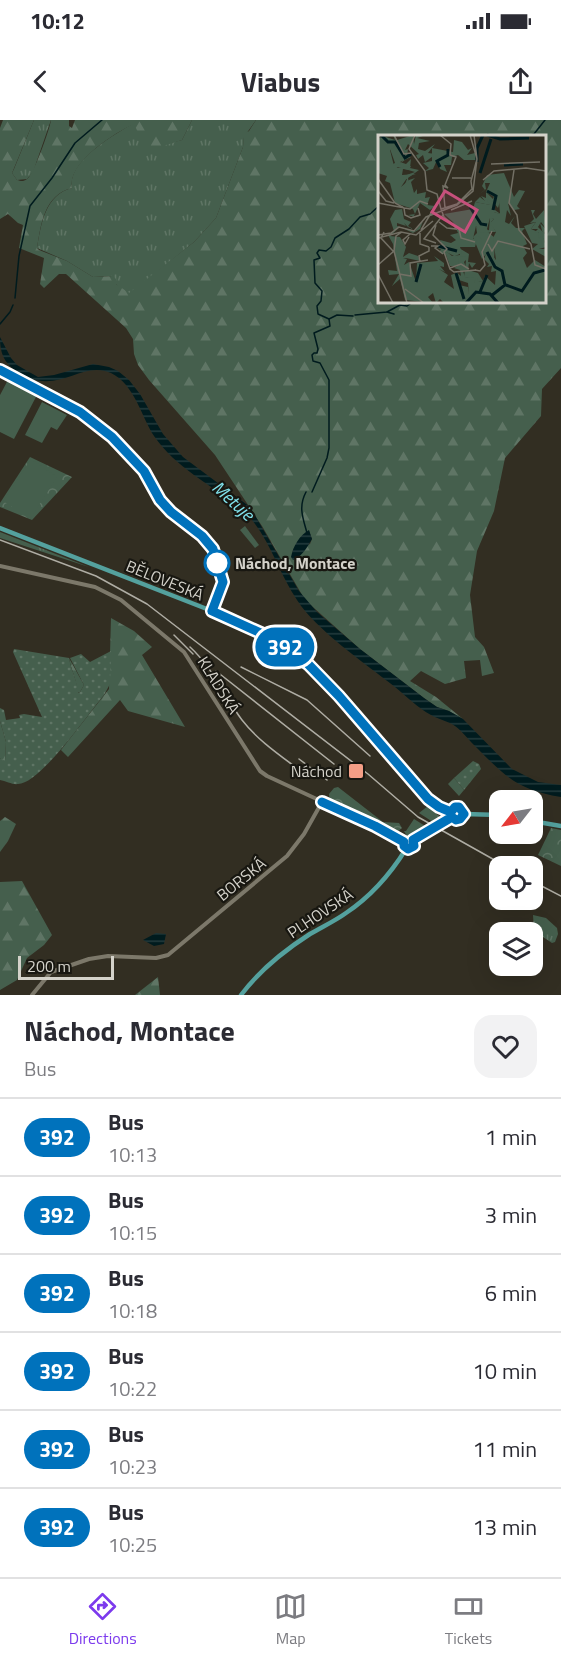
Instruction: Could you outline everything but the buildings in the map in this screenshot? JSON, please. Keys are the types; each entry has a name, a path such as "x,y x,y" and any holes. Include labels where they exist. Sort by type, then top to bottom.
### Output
{"main road":[{"name":"BĚLOVESKÁ","path":"0,528 244,625 289,650 320,675 428,799 452,814"},
{"name":"KLADSKÁ","path":"0,566 95,587 121,600 184,652 260,771 404,842"},
{"name":"BORSKÁ","path":"32,995 51,972 88,959 108,956 159,958 168,955 287,856 300,841 322,802"},
{"path":"439,807 443,815 442,823"},
{"path":"413,840 413,847 406,849 404,842 409,838 413,840 442,823 452,814 455,807 459,807 464,814"},
{"path":"452,814 458,820 464,814"},
{"path":"464,814 489,815"},
{"path":"543,823 561,826"},
{"name":"PLHOVSKÁ","path":"242,994 285,952 353,908 387,875 406,849"}],"green space":[{"path":"3,120 34,120 12,173 17,180 24,181 33,170 45,142 51,120 69,120 69,126 72,128 75,120 192,120 182,140 147,151 134,124 115,134 84,159 72,178 72,188 55,197 42,220 37,248 39,250 67,261 93,277 113,276 116,284 129,293 194,242 216,218 243,147 244,134 249,131 256,120 561,120 561,368 542,389 541,416 505,458 494,511 477,551 470,595 475,637 484,647 494,673 482,676 480,660 464,661 466,678 445,684 421,671 410,681 436,697 463,719 424,698 360,649 305,600 262,526 215,455 138,365 134,354 133,339 126,328 66,274 59,274 44,288 40,284 44,258 19,248 23,225 8,214 0,219 0,128","holes":["309,531 312,539 310,544 292,552 300,538"]},
{"path":"34,120 51,120 33,172 27,179 17,180 12,173"},
{"path":"192,120 256,120 244,137 243,147 216,218 194,242 131,293 125,293 111,276 93,277 67,261 37,248 40,229 50,204 56,197 72,188 72,178 77,168 94,150 134,123 166,144 182,140"},
{"path":"8,380 37,395 14,439 0,432 0,395"},
{"path":"42,402 67,415 57,430 51,427 42,443 25,435"},
{"path":"30,457 72,477 32,520 0,507 0,503"},
{"path":"31,459 57,477 30,519 3,501"},
{"path":"245,526 259,545 255,548 240,530"},
{"path":"0,532 89,567 0,538"},
{"path":"111,618 134,631 152,647 142,655 185,727 128,711 120,700 68,757 61,750 109,689"},
{"path":"14,649 69,658 78,693 84,685 70,658 81,654 90,662 111,651 110,684 104,695 51,761 27,781 16,784 0,780 0,758 5,761 6,742 0,721 0,708 4,710 6,720 20,718 19,715 24,714 42,717 13,652"},
{"path":"69,658 84,685 77,693 76,685"},
{"path":"0,721 6,742 5,762 0,758"},
{"path":"473,761 479,764 481,769 464,790 454,778"},
{"path":"454,778 464,790 459,796 448,784"},
{"path":"338,787 383,822 399,823 402,828 396,833 330,803 329,794"},
{"path":"428,806 439,816 436,824 419,813"},
{"path":"5,817 16,824 0,852 0,821"},
{"path":"414,819 430,829 420,834 407,836 404,831"},
{"path":"551,828 561,830 561,866 538,855"},
{"path":"22,881 52,935 44,945 27,958 17,980 0,990 0,882"},
{"path":"533,915 546,918 557,928 558,934 555,942 552,943 543,937 543,922 533,922"},
{"path":"158,977 160,995 135,995"}],"water":[{"name":"Metuje","path":"0,337 17,365 38,377 93,364 118,371 140,394 163,434 183,457 250,507 299,591 317,612 360,649 424,698 463,719 512,769 538,782 561,785 561,797 543,793 543,790 533,790 513,780 494,765 458,728 421,709 316,623 290,589 265,540 250,517 172,457 154,436 132,393 119,378 100,370 56,380 31,379 12,368 5,360"},
{"path":"309,530 312,539 301,554 293,560 291,557 295,545"},
{"path":"156,933 166,934 164,944 154,946 143,940"}],"waterway":[{"path":"15,298 19,256 30,206 75,143 102,120"},
{"path":"530,135 534,134 545,120"},
{"path":"312,492 329,448 329,380 320,363 313,361 312,355 317,353 318,349 314,333 330,326 329,319 318,314 317,306 321,301 322,291 315,283 314,260 320,258 317,253 319,250 326,251 331,247 335,238 349,229 360,217 370,214 378,207"},
{"path":"355,315 387,312 400,305 407,306 412,303"},
{"path":"0,324 13,305"},
{"path":"387,312 394,314"},
{"path":"329,319 337,315 353,316"},
{"path":"306,492 302,508 307,533"}],"railway":[{"path":"0,540 96,576 147,604 368,774 418,817 489,857"},
{"path":"174,635 193,654"},
{"path":"190,647 205,664 249,728 306,775"},
{"path":"241,667 307,700 370,756"},
{"path":"216,671 334,764"},
{"path":"299,759 327,780"},
{"path":"543,887 561,896"}],"bus line":[{"name":"392","path":"0,370 80,412 112,437 144,471 160,500 182,522 202,536 213,549 223,582 212,611 263,634 297,656 333,689 428,799 451,812 453,808 459,807 464,814 456,820 452,817 432,831 413,840 414,846 408,849 405,848 404,842 390,834 322,802"}],"place":[{"name":"Náchod, Montace","path":"217,563"},
{"name":"Náchod","path":"356,771"}]}
